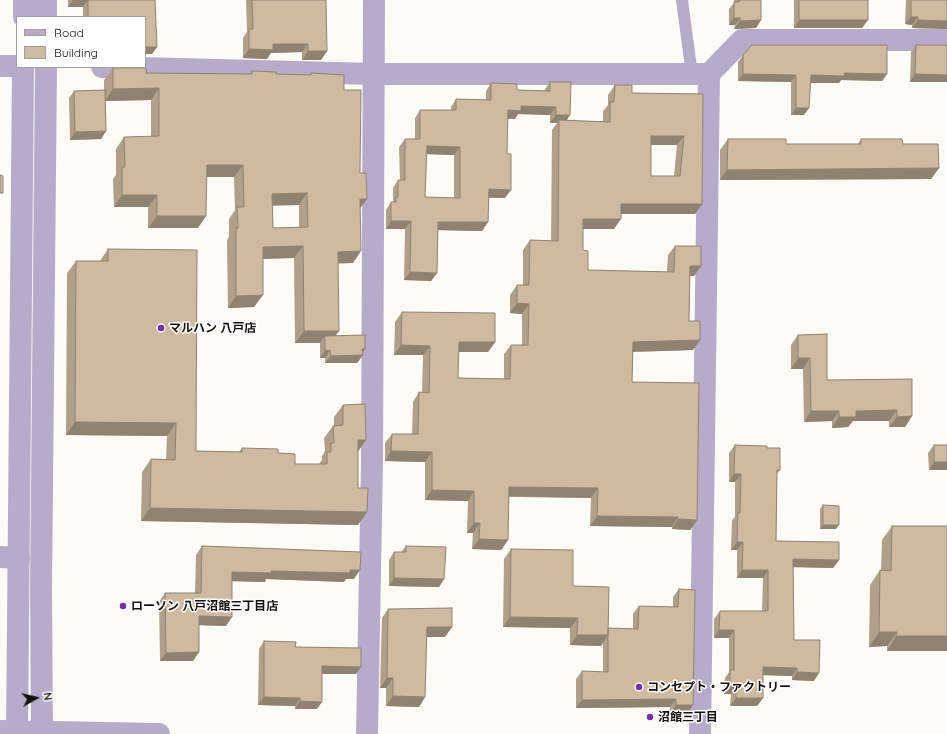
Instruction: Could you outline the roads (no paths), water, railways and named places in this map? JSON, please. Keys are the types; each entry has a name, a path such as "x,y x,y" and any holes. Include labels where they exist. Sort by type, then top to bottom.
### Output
{"street":[{"path":"24,0 24,16"},
{"path":"46,0 46,16"},
{"path":"367,734 372,463 374,0"},
{"path":"141,68 374,74 700,74 742,40 947,40"},
{"path":"0,66 16,66"},
{"path":"24,68 9,558 11,732 159,734"},
{"path":"42,733 40,590 46,68"},
{"path":"700,74 700,734"}],"lane":[{"path":"682,0 700,74"}],"place":[{"name":"マルハン 八戸店","path":"161,328"},
{"name":"ローソン 八戸沼館三丁目店","path":"123,606"},
{"name":"コンセプト・ファクトリー","path":"639,687"},
{"name":"沼館三丁目","path":"650,717"}]}
